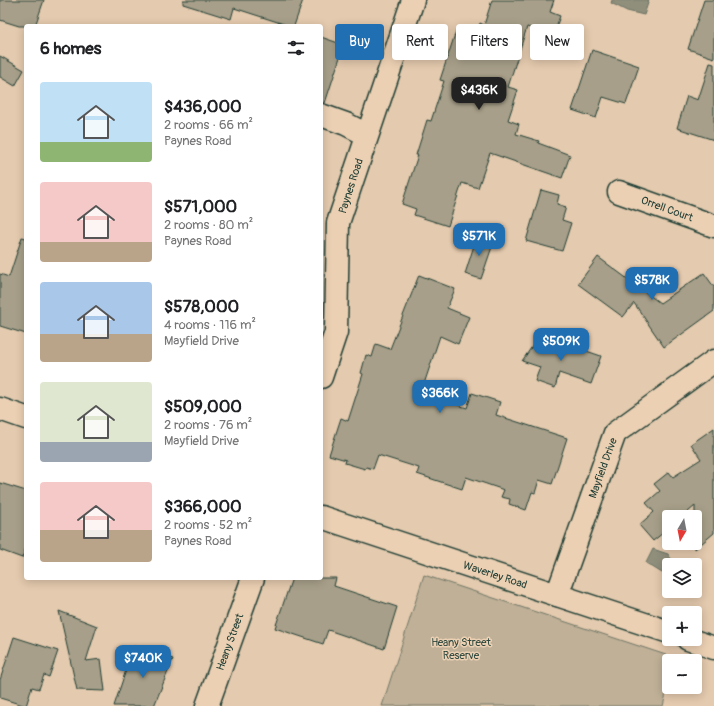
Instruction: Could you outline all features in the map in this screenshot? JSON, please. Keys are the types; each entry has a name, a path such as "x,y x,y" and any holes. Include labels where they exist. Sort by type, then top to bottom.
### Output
{"street":[{"name":"Paynes Road","path":"323,371 336,332 338,223 413,0"},
{"path":"323,116 346,124 367,135"},
{"name":"Orrell Court","path":"620,192 714,226"},
{"name":"Mayfield Drive","path":"557,595 615,434 714,361"},
{"path":"0,409 24,417"},
{"name":"Waverley Road","path":"323,518 662,630"},
{"name":"Heany Street","path":"206,706 252,580"},
{"path":"702,644 714,648"}],"green space":[{"name":"Heany Street Reserve","path":"424,575 663,654 662,694 666,694 663,706 382,706"}],"shaded area":[{"path":"612,0 649,0 644,15 627,11 611,3"},
{"path":"653,549 668,554 671,558 662,558 662,573 646,563"}],"building":[{"path":"0,0 44,0 36,24 24,24 24,26 19,26 0,20"},
{"path":"183,0 303,0 295,24 284,24 234,8 231,19 183,4"},
{"path":"492,0 554,0 550,12 560,16 557,24 530,24 530,28 527,27 522,43 522,24 484,24"},
{"path":"704,0 714,0 714,58 688,49"},
{"path":"456,31 456,60 517,60 508,87 518,90 508,120 519,124 516,134 539,141 538,143 570,155 562,178 490,153 478,188 462,183 448,226 414,215 416,209 402,204 418,155 416,155 427,120 431,121 444,81 440,80 447,60 448,60"},
{"path":"323,38 335,42 335,60 339,60 325,103 323,103"},
{"path":"592,50 639,66 626,104 603,97 596,118 572,110"},
{"path":"0,56 24,70 15,86 0,77"},
{"path":"710,63 714,64 714,140 677,128 687,96 698,100"},
{"path":"541,190 559,195 557,204 566,207 562,220 571,223 562,251 526,241"},
{"path":"477,236 494,241 481,279 465,274"},
{"path":"22,237 24,238 24,333 0,326 0,274 9,277"},
{"path":"598,257 660,303 704,273 714,287 714,311 664,347 634,303 623,317 578,284"},
{"path":"419,275 455,289 447,308 469,317 458,344 440,336 421,393 467,408 472,393 500,402 496,415 567,438 552,484 539,480 535,493 532,492 526,510 509,504 510,499 501,497 504,490 466,477 462,489 417,474 419,468 378,455 373,469 366,467 365,469 345,463 346,460 329,455 341,418 348,421 363,374 361,373 366,355 372,357 376,344 390,349"},
{"path":"540,335 601,356 591,384 559,373 555,388 535,381 540,367 522,361"},
{"path":"714,428 714,533 702,543 702,510 695,510 695,506 690,510 662,510 662,534 653,541 639,525 654,512 646,503 660,491 654,484 669,472 673,477 701,459 691,444"},
{"path":"0,483 24,490 24,552 22,558 0,550"},
{"path":"323,578 336,578 334,586 397,607 384,649 328,630 323,644 275,628 291,580 323,580"},
{"path":"59,611 97,626 86,661 101,659 105,691 77,690"},
{"path":"14,637 58,651 49,677 44,675 39,689 32,687 26,706 0,698 0,680"},
{"path":"134,646 173,659 154,706 114,706"}]}
